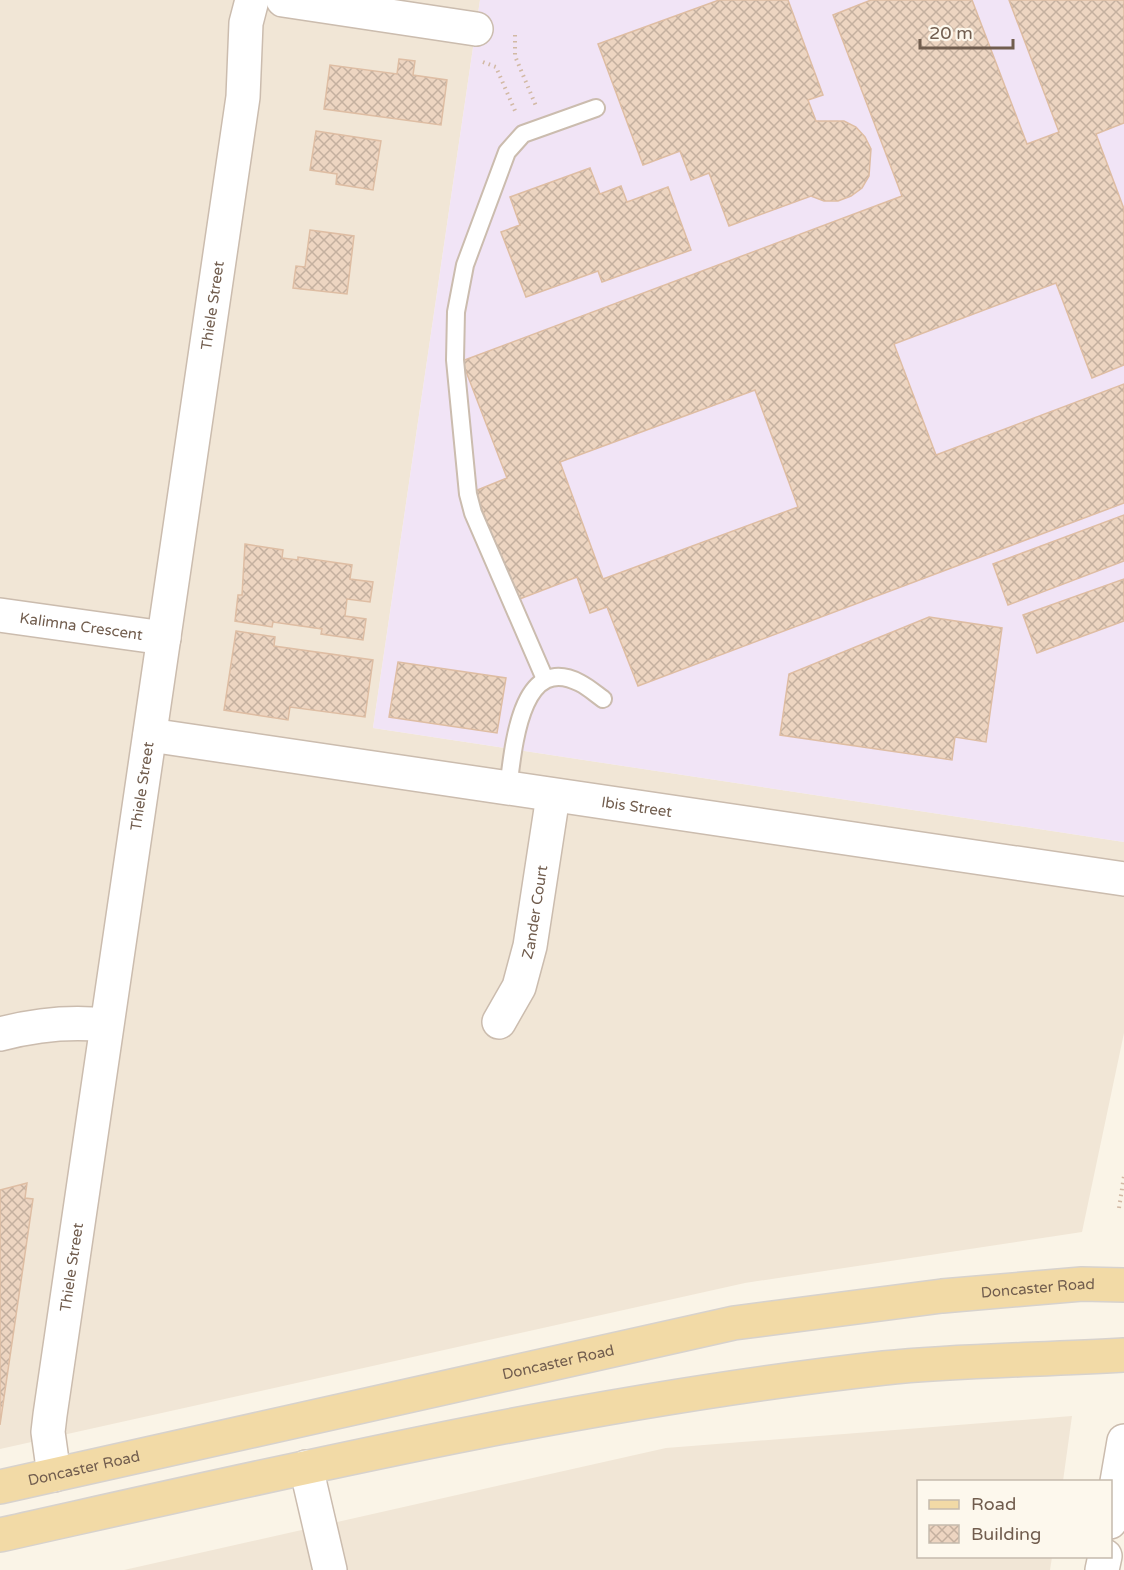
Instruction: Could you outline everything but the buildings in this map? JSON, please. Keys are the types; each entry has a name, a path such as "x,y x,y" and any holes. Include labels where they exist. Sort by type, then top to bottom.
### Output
{"main road":[{"name":"Doncaster Road","path":"0,1487 734,1323 942,1296 1082,1284 1124,1285"},
{"path":"0,1535 306,1467 668,1397 886,1368 1124,1355"}],"street":[{"name":"Thiele Street","path":"54,1475 48,1432 50,1415 105,1025 150,735 243,97 246,23 252,0"},
{"name":"Thiele Street","path":"243,97 277,0"},
{"path":"283,0 476,45"},
{"name":"Kalimna Crescent","path":"0,615 164,638"},
{"name":"Ibis Street","path":"150,735 1124,879"},
{"name":"Zander Court","path":"499,1023 519,987 530,946 553,795"},
{"path":"0,1034 34,1026 81,1023 105,1025"},
{"path":"1112,1510 1124,1441"},
{"path":"306,1467 330,1570"}],"lane":[{"path":"545,679 472,513 468,494 455,360 456,312 465,265 507,152 523,134 596,108"},
{"path":"508,789 525,702 545,679 562,677 579,682 603,699"}],"path":[{"path":"514,34 515,56 545,126"},
{"path":"476,45 496,67 507,87"},
{"path":"1119,1208 1124,1176"}],"shaded area":[{"path":"0,0 480,0 373,728 1124,842 1124,1033 1082,1232 745,1283 0,1449"},
{"path":"480,0 1124,0 1124,842 373,728"},
{"path":"1072,1416 1063,1480 917,1480 917,1558 1052,1558 1050,1570 124,1570 666,1448"}]}
